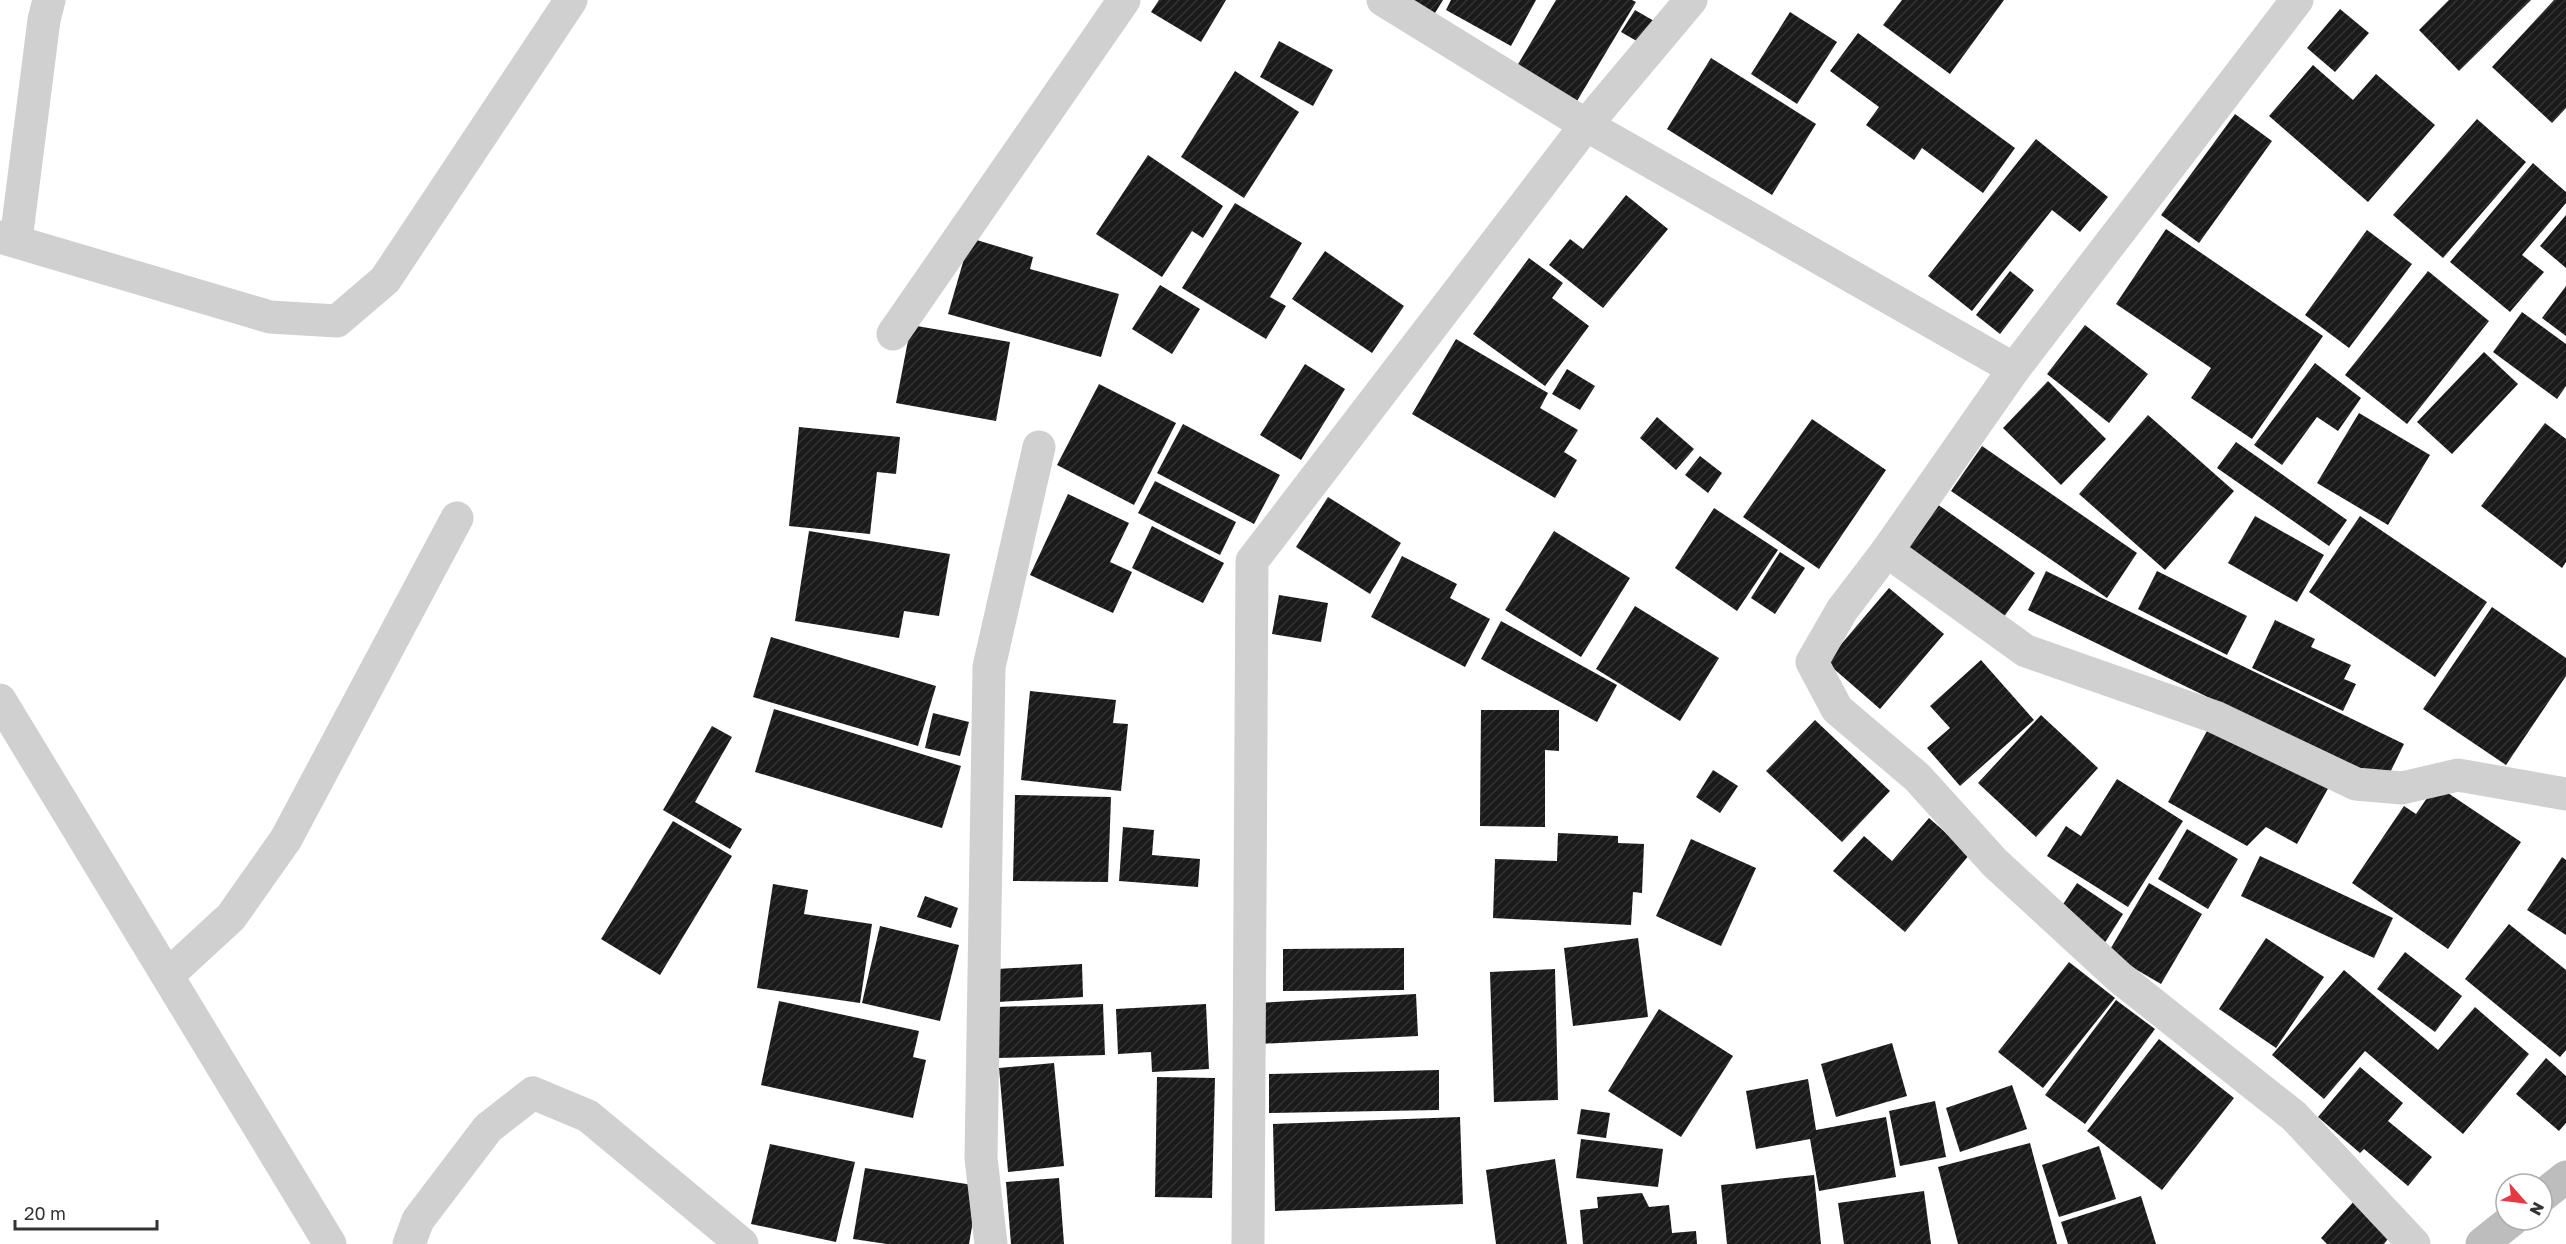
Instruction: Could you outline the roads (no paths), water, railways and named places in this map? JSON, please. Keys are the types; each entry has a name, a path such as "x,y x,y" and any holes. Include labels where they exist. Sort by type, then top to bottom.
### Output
{"street":[{"path":"49,0 8,239 270,317 337,321 385,280 571,0"},
{"path":"893,334 1124,0"},
{"path":"1383,0 1586,125 2014,369"},
{"path":"1248,1244 1252,561 1586,125 1691,0"},
{"path":"2294,1 2014,369 1887,551 1842,609 1812,662 1838,709 1917,777 1995,862 2119,977 2294,1116 2414,1244"},
{"path":"991,1244 981,1158 989,667 1039,447"},
{"path":"168,975 231,917 286,839 457,518"},
{"path":"1887,551 2026,651 2215,717 2356,784 2402,788 2458,775 2566,794"},
{"path":"0,700 330,1244"},
{"path":"409,1244 418,1220 488,1128 533,1093 588,1116 742,1244"},
{"path":"2554,1186 2566,1177"},
{"path":"2482,1244 2497,1232"}]}
